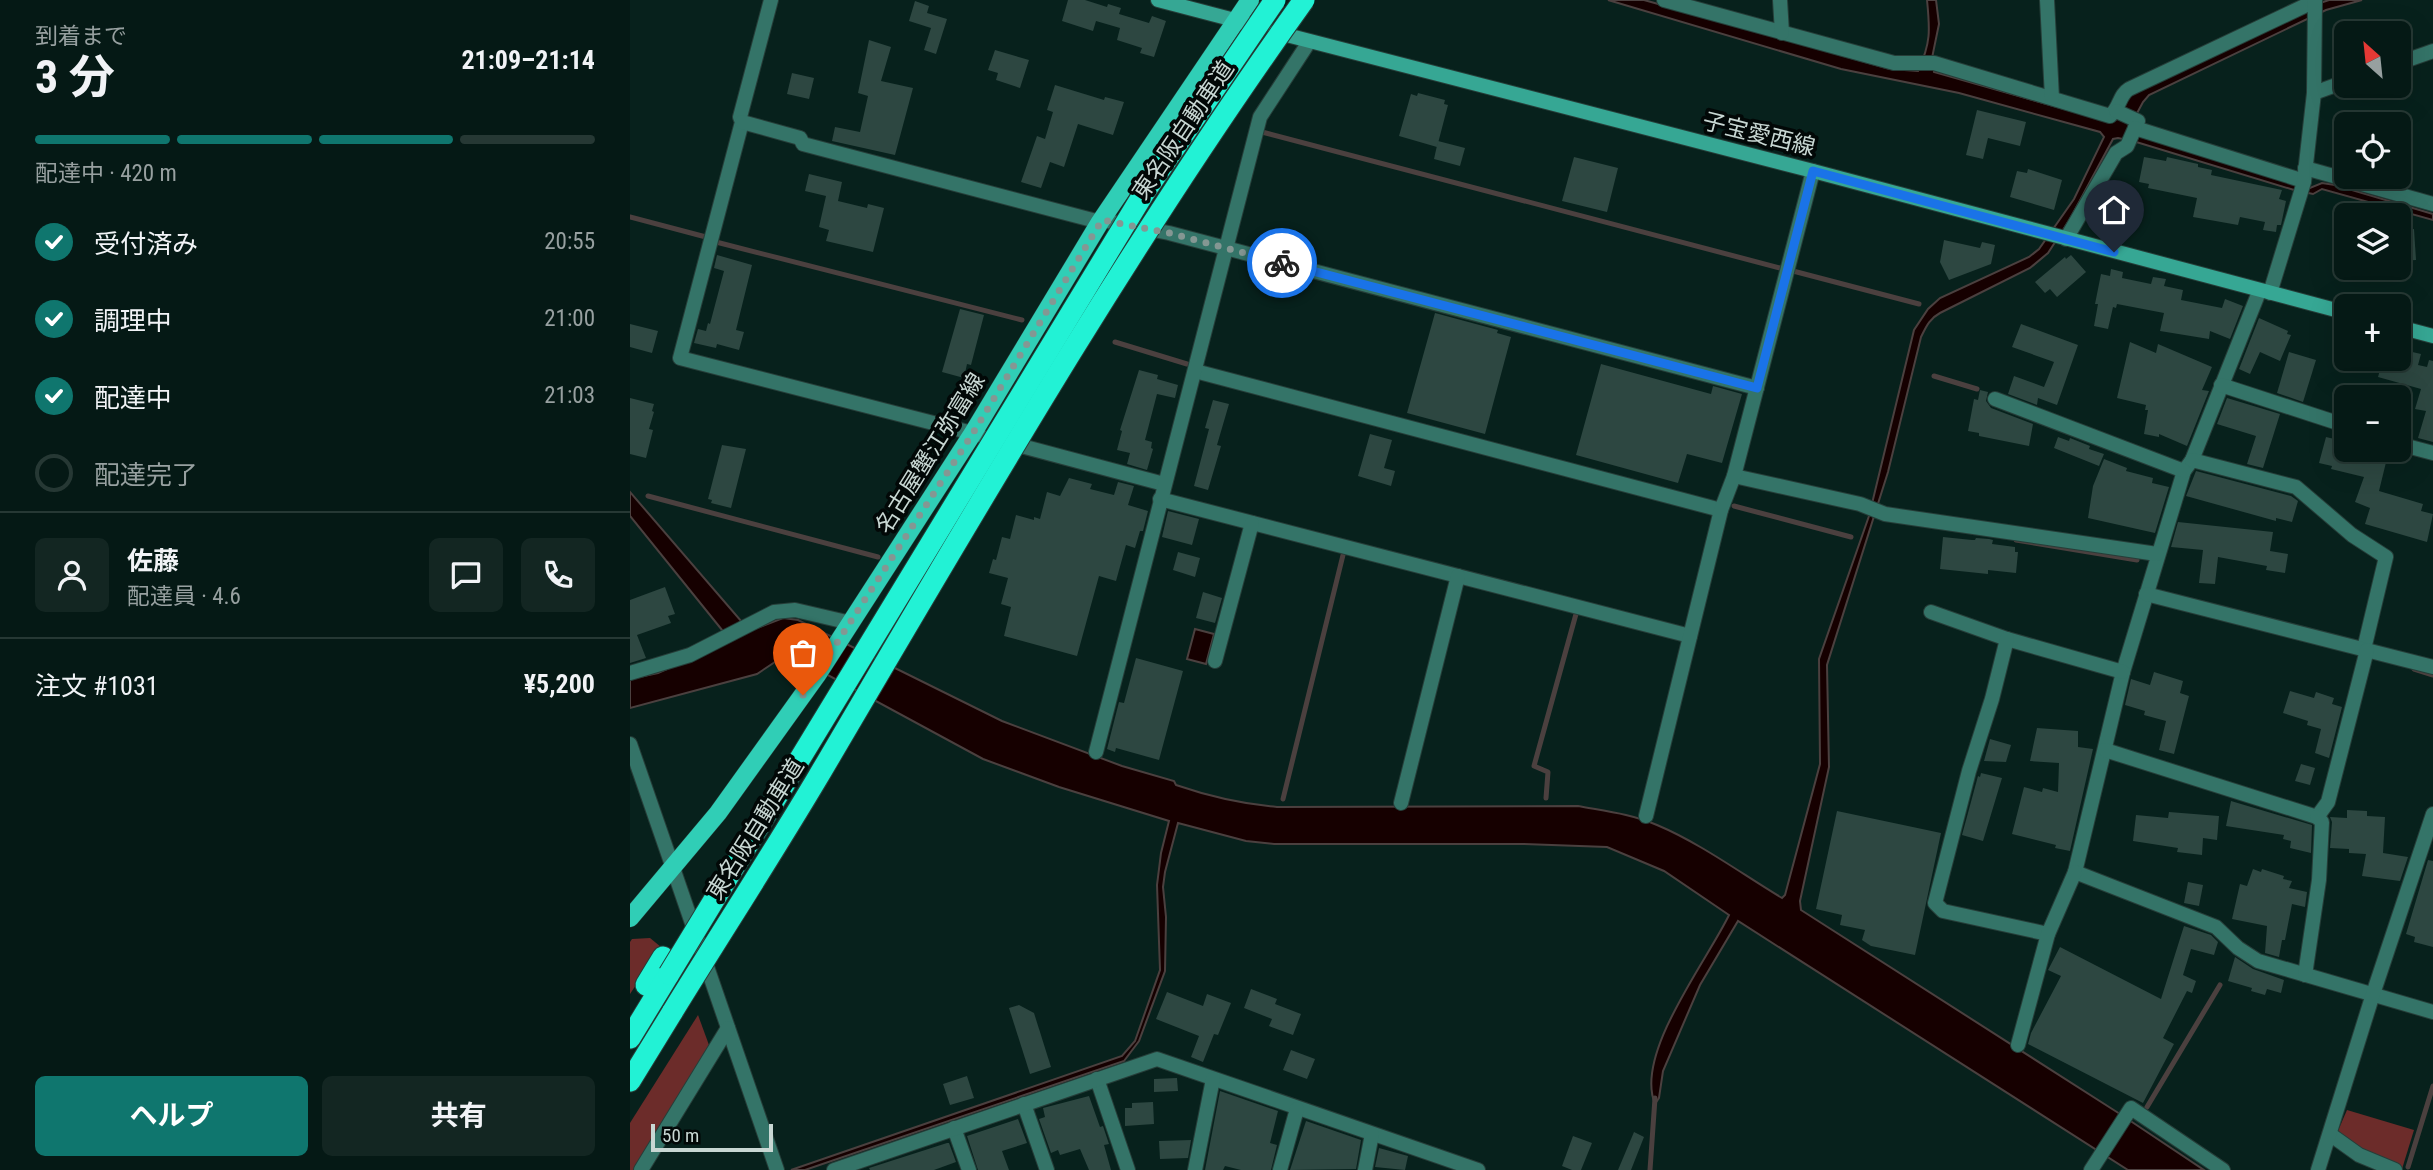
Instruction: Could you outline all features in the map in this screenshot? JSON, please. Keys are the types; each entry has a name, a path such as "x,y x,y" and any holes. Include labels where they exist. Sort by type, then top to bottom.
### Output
{"highway":[{"name":"東名阪自動車道","path":"630,1038 666,966 794,766 1144,193 1275,0"},
{"name":"東名阪自動車道","path":"630,1081 1163,205 1304,0"},
{"path":"630,1011 666,966"}],"main road":[{"name":"子宝愛西線","path":"1158,0 1309,42 1813,171 2334,310"},
{"name":"名古屋蟹江弥富線","path":"630,918 718,813 817,675 973,433 1101,221 1250,0"},
{"path":"2411,330 2433,336"}],"street":[{"path":"771,0 680,358 1164,484"},
{"path":"1664,0 1894,63 1934,63 2110,116 2116,111 2124,92 2129,89 2315,1 2314,93 2303,182 2264,292 2221,385 2188,466 2157,554 2123,672 2074,872 2048,934 2018,1045"},
{"path":"1780,0 1782,33"},
{"path":"2047,0 2052,98"},
{"path":"1096,752 1259,117 1309,42"},
{"path":"2412,58 2433,51"},
{"path":"2314,93 2334,86"},
{"path":"2116,111 2135,124 2303,182 2433,204"},
{"path":"742,122 800,138 803,144 1101,221 1169,233 1757,388"},
{"path":"2066,239 2116,153 2127,145 2135,124"},
{"path":"1646,816 1721,510 1734,476 1813,171"},
{"path":"1195,370 1721,510"},
{"path":"2221,385 2334,422"},
{"path":"1995,399 2188,466 2296,487 2352,535 2386,557 2328,802 2317,817"},
{"path":"2411,447 2433,453"},
{"path":"1734,476 1874,510 2157,554"},
{"path":"1160,499 1690,636"},
{"path":"1216,661 1252,523"},
{"path":"1401,803 1458,576"},
{"path":"2146,594 2433,667"},
{"path":"630,673 690,655 774,612 795,610 848,628"},
{"path":"1931,612 2007,639 2123,672"},
{"path":"2007,639 1935,903 1943,911 2048,934"},
{"path":"630,744 777,1170"},
{"path":"2105,750 2317,817 2322,822 2319,880 2305,975"},
{"path":"2318,1170 2373,994 2429,840 2433,814"},
{"path":"2074,872 2216,927 2238,948 2258,961 2433,1012"},
{"path":"641,1170 728,1028"},
{"path":"834,1170 875,1163 954,1128 1157,1059 1372,1134 1447,1165 1478,1170"},
{"path":"1097,1079 1128,1170"},
{"path":"1195,1170 1213,1079"},
{"path":"1024,1104 1047,1170"},
{"path":"2095,1165 2131,1108 2223,1170"},
{"path":"1280,1170 1297,1109"},
{"path":"954,1128 969,1170"},
{"path":"1365,1170 1372,1134"},
{"path":"2331,1135 2359,1155 2395,1170"}],"shaded area":[{"path":"1608,0 1644,0 1890,69 1918,71 1928,36 1927,0 1936,0 1939,24 1932,58 1934,72 2110,122 2117,119 2129,95 2302,9 2329,0 2362,0 2326,10 2149,95 2128,130 2310,188 2322,183 2334,185 2334,189 2349,189 2396,203 2372,203 2322,189 2313,194 2294,190 2133,141 2113,139 2070,219 2048,253 2030,268 1940,313 1926,327 1921,337 1888,472 1827,665 1829,767 1800,901 1801,910 2204,1170 2128,1170 1738,921 1700,985 1663,1071 1659,1098 1655,1104 1651,1083 1663,1034 1729,915 1664,871 1607,847 1524,844 1274,844 1246,841 1178,823 1163,887 1166,917 1165,971 1139,1041 1124,1061 805,1170 791,1170 1122,1056 1135,1041 1160,970 1157,885 1169,821 1059,787 983,759 791,655 784,656 757,674 630,708 630,679 658,673 733,640 630,516 630,492 741,621 755,629 783,618 798,620 1002,721 1122,766 1174,781 1176,785 1200,793 1277,807 1578,806 1608,811 1638,818 1673,832 1782,898 1820,764 1819,659 1869,516 1914,330 1928,309 1940,298 2029,257 2039,249 2074,199 2104,137 2100,132 1959,93 1841,69"},
{"path":"2411,207 2433,214 2433,220 2411,214"},
{"path":"1195,629 1214,634 1206,664 1187,659"},
{"path":"650,938 661,947 630,994 630,942 632,939"},
{"path":"698,1015 709,1045 634,1170 630,1170 630,1123"},
{"path":"2347,1110 2414,1130 2402,1169 2383,1161 2337,1133"}],"building":[{"path":"1068,0 1085,0 1107,7 1108,4 1121,8 1119,14 1149,23 1152,16 1166,21 1154,57 1140,53 1142,48 1117,40 1120,28 1096,21 1093,31 1062,21"},
{"path":"915,1 929,6 927,13 947,19 936,54 924,50 931,28 909,21"},
{"path":"869,40 891,47 881,81 913,88 895,155 832,141 835,127 860,132 868,96 858,93"},
{"path":"995,50 1029,60 1020,88 996,80 998,73 988,70"},
{"path":"792,73 814,78 809,99 787,94"},
{"path":"1055,85 1104,100 1105,97 1124,102 1113,135 1078,124 1064,167 1050,162 1041,188 1021,182 1037,136 1045,139 1053,112 1047,110"},
{"path":"1418,93 1445,100 1444,104 1448,105 1437,147 1399,136 1411,94 1417,96"},
{"path":"1977,110 2026,122 2020,146 1988,138 1983,159 1966,155"},
{"path":"1438,141 1465,148 1460,166 1434,159"},
{"path":"1574,157 1618,168 1607,212 1562,201"},
{"path":"2144,157 2166,161 2167,157 2198,164 2198,167 2212,170 2211,175 2282,190 2279,199 2286,201 2281,225 2277,225 2276,232 2263,230 2265,222 2240,217 2238,225 2193,217 2197,198 2148,188 2149,184 2139,182"},
{"path":"2028,169 2062,180 2054,210 2010,197 2017,171 2027,173"},
{"path":"809,174 842,182 838,201 867,208 868,204 884,208 873,252 826,241 829,230 819,227 826,196 805,191"},
{"path":"2411,229 2414,229 2416,260 2411,260"},
{"path":"1944,240 1980,248 1982,242 1995,245 1991,264 1949,280 1940,262"},
{"path":"717,255 752,265 736,330 744,332 739,350 717,344 716,348 694,343 698,329 706,331 708,323 710,324 724,271 714,268"},
{"path":"2071,255 2086,272 2057,297 2050,289 2045,293 2035,282"},
{"path":"2111,269 2123,272 2122,278 2151,284 2153,277 2166,279 2164,286 2183,290 2181,300 2222,308 2225,299 2243,306 2230,339 2210,331 2209,339 2160,331 2164,313 2117,304 2116,308 2113,307 2108,329 2094,326 2101,274 2110,276"},
{"path":"960,309 984,315 971,365 967,364 964,378 942,372"},
{"path":"1435,313 1498,330 1497,333 1511,337 1485,434 1407,413"},
{"path":"2259,318 2288,331 2287,334 2291,335 2280,361 2260,352 2250,374 2239,369"},
{"path":"630,324 658,331 652,353 630,347"},
{"path":"2021,324 2078,345 2057,405 2038,398 2037,405 2008,394 2014,376 2044,387 2054,362 2012,347"},
{"path":"2130,342 2156,353 2158,344 2212,367 2202,390 2209,391 2187,446 2159,434 2159,437 2144,434 2148,410 2145,410 2146,405 2117,398"},
{"path":"2289,352 2316,360 2303,402 2277,393"},
{"path":"2411,352 2421,354 2418,365 2427,367 2429,360 2433,361 2433,442 2418,438 2426,411 2415,409 2421,389 2378,377 2380,371 2411,371"},
{"path":"1601,364 1711,394 1713,386 1742,394 1722,463 1687,454 1678,483 1576,455"},
{"path":"1139,370 1158,375 1157,379 1178,385 1175,398 1157,394 1145,440 1152,442 1153,449 1147,470 1127,464 1130,453 1117,450 1122,431 1120,430"},
{"path":"1980,390 1988,392 1986,401 1991,408 2033,424 2029,446 1979,436 1979,433 1968,431 1974,399 1978,400"},
{"path":"630,398 654,404 649,429 653,430 646,458 630,454"},
{"path":"2227,398 2280,414 2263,468 2247,464 2256,436 2217,424"},
{"path":"1213,400 1229,404 1217,445 1221,446 1208,490 1194,486 1209,429 1205,428"},
{"path":"1370,434 1392,440 1384,468 1395,471 1391,486 1358,476"},
{"path":"2058,437 2069,441 2070,438 2104,454 2099,466 2054,448"},
{"path":"2326,437 2334,439 2334,462 2386,462 2379,491 2423,504 2421,511 2433,514 2427,542 2365,524 2370,508 2355,502 2364,477 2331,469 2332,466 2319,463"},
{"path":"722,445 746,449 731,508 711,503 712,500 708,499"},
{"path":"2104,459 2127,468 2126,471 2153,478 2152,483 2169,487 2155,533 2088,518 2093,486"},
{"path":"2196,471 2291,496 2298,501 2292,522 2276,518 2276,521 2186,496"},
{"path":"1069,478 1092,484 1090,489 1114,495 1118,482 1134,486 1128,505 1148,511 1135,548 1126,545 1116,581 1099,576 1077,656 1004,636 1011,607 1001,604 1008,578 989,573 993,559 996,560 1002,537 1010,539 1016,515 1040,519 1047,492 1060,496"},
{"path":"1168,511 1199,519 1192,545 1162,537"},
{"path":"2178,522 2273,532 2270,551 2288,554 2285,573 2266,570 2267,566 2218,557 2215,584 2199,583 2203,550 2171,547"},
{"path":"1943,537 1989,539 1993,540 1992,544 2015,547 2015,552 2018,552 2016,573 1988,570 1988,574 1940,569"},
{"path":"1178,552 1200,558 1195,577 1173,570"},
{"path":"665,587 675,614 668,616 671,623 637,635 646,658 630,663 630,600"},
{"path":"1203,592 1222,598 1215,623 1196,618"},
{"path":"1136,658 1183,671 1159,760 1116,748 1115,752 1107,749 1119,702 1124,703"},
{"path":"2154,672 2183,681 2180,693 2189,696 2174,754 2159,750 2166,721 2144,715 2145,711 2125,705 2131,679 2150,685"},
{"path":"2290,691 2314,698 2316,692 2334,698 2332,704 2342,707 2329,758 2315,753 2321,729 2307,725 2308,721 2283,713"},
{"path":"2037,728 2078,731 2078,747 2093,749 2070,851 2012,834 2024,787 2042,792 2043,788 2058,792 2059,763 2030,761"},
{"path":"1990,739 2011,745 2006,762 1984,761"},
{"path":"2301,764 2315,768 2310,785 2295,781"},
{"path":"1981,773 2002,778 1983,841 1962,835"},
{"path":"2231,801 2312,825 2311,853 2290,848 2291,841 2283,839 2284,835 2226,826"},
{"path":"2347,810 2367,811 2367,816 2385,817 2383,853 2408,857 2400,881 2362,876 2366,854 2349,853 2349,849 2330,848 2330,817 2347,818"},
{"path":"1837,811 1941,833 1915,955 1871,946 1862,940 1865,930 1840,925 1842,915 1816,909"},
{"path":"2169,812 2219,816 2217,840 2203,838 2202,855 2133,841 2136,815 2168,818"},
{"path":"2428,860 2433,861 2433,947 2414,942 2415,937 2406,934"},
{"path":"2253,869 2284,876 2283,879 2292,881 2289,888 2307,892 2305,907 2292,904 2279,957 2265,953 2267,926 2232,919 2240,884 2247,886"},
{"path":"2188,882 2203,885 2199,906 2184,903"},
{"path":"2184,926 2211,935 2218,942 2214,955 2191,949 2183,975 2196,981 2192,993 2187,991 2163,1038 2174,1044 2143,1103 2028,1044 2031,1033 2061,976 2048,970 2060,947 2161,999"},
{"path":"2235,957 2253,969 2284,980 2281,993 2267,989 2265,995 2228,981"},
{"path":"1251,989 1277,999 1275,1004 1301,1014 1293,1035 1269,1026 1272,1019 1244,1008"},
{"path":"1167,992 1203,1006 1207,994 1231,1003 1203,1062 1191,1057 1199,1036 1156,1019"},
{"path":"1019,1005 1034,1013 1051,1067 1030,1074 1009,1008"},
{"path":"1291,1050 1315,1059 1307,1079 1283,1070"},
{"path":"967,1076 974,1098 950,1105 943,1084"},
{"path":"1177,1078 1178,1091 1154,1092 1154,1079"},
{"path":"1220,1091 1278,1111 1270,1143 1277,1145 1271,1170 1241,1170 1225,1166 1223,1170 1205,1170"},
{"path":"1089,1096 1109,1144 1104,1145 1111,1170 1089,1170 1080,1149 1060,1155 1058,1150 1051,1153 1039,1119 1045,1117 1043,1108"},
{"path":"1153,1102 1154,1124 1125,1126 1125,1108 1132,1108 1132,1103"},
{"path":"1018,1119 1027,1143 1002,1151 1009,1170 978,1170 967,1136"},
{"path":"1306,1121 1361,1140 1356,1169 1290,1170"},
{"path":"1634,1132 1644,1137 1631,1170 1618,1170"},
{"path":"1573,1136 1592,1143 1581,1170 1562,1166"},
{"path":"1191,1140 1188,1158 1160,1159 1159,1141"},
{"path":"947,1143 956,1162 934,1170 869,1168"},
{"path":"1379,1148 1408,1156 1405,1170 1375,1167"}],"waterway":[{"path":"1262,132 1780,268"},
{"path":"630,217 706,237"},
{"path":"716,242 1022,320"},
{"path":"1793,271 1919,304"},
{"path":"1115,342 1187,364"},
{"path":"1934,376 1977,389"},
{"path":"648,496 878,557"},
{"path":"1734,506 1851,537"},
{"path":"2016,540 2137,560"},
{"path":"1283,799 1344,551"},
{"path":"1546,798 1548,772 1534,766 1576,614"},
{"path":"2414,669 2433,675"},
{"path":"2147,1107 2220,985"},
{"path":"2408,1167 2433,1086"},
{"path":"1650,1170 1655,1098"}],"way so far":[{"path":"803,695 973,433 1102,220 1169,233 1282,263"}],"route":[{"path":"1282,263 1757,388 1813,171 2114,252"}]}
